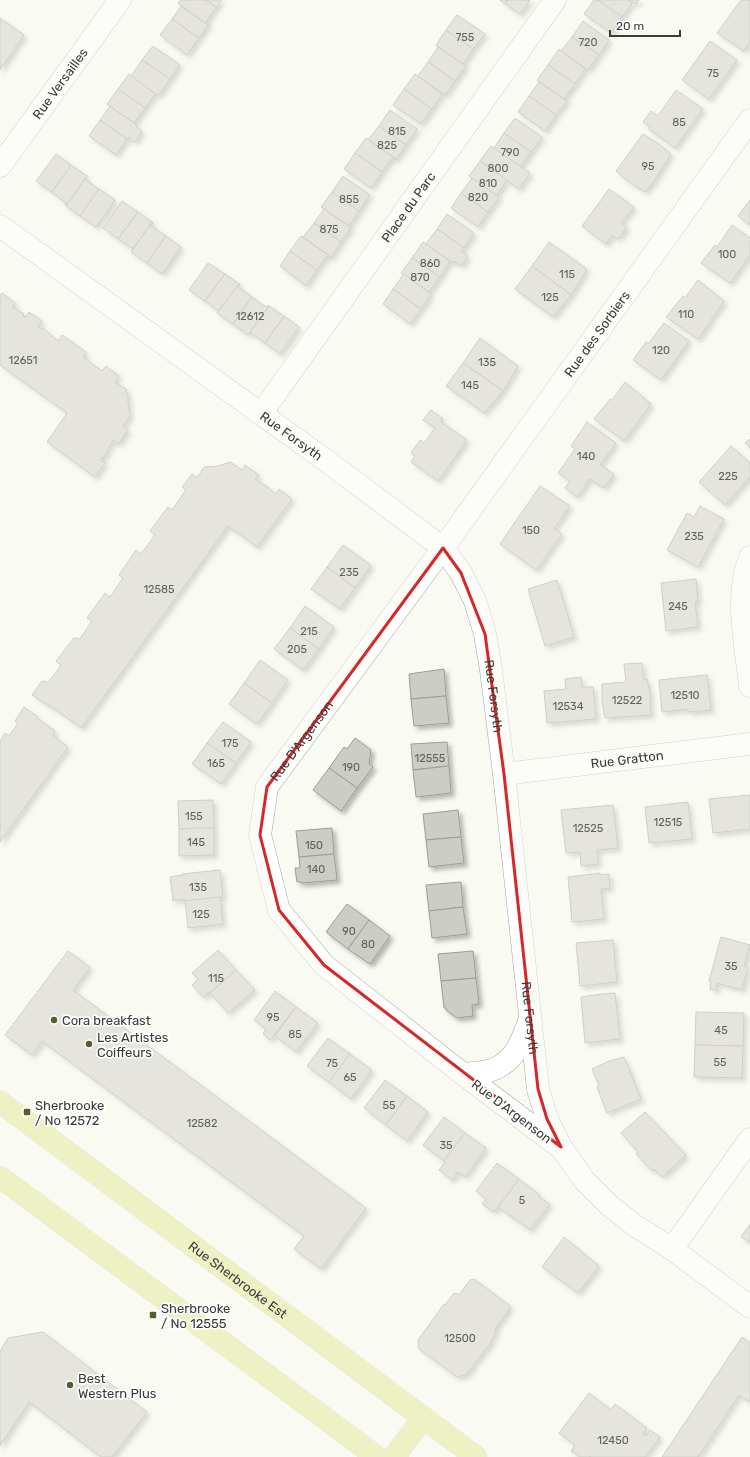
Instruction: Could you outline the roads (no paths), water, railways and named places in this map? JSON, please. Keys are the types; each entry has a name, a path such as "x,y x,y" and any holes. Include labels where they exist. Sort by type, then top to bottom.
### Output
{"main road":[{"name":"Rue Sherbrooke Est","path":"0,1102 476,1457"},
{"path":"0,1177 377,1457"},
{"path":"394,1457 423,1418"}],"street":[{"name":"Rue Versailles","path":"0,166 120,0"},
{"name":"Place du Parc","path":"262,414 555,0"},
{"name":"Rue des Sorbiers","path":"443,548 750,120"},
{"name":"Rue Forsyth","path":"0,226 262,414 443,548 461,573 474,601 485,634 491,670 504,774 538,1089 547,1119 561,1147 584,1180 610,1206 634,1225 672,1249 750,1307"},
{"name":"Rue D'Argenson","path":"443,548 267,787 260,835 279,910 324,965 463,1074 561,1147"},
{"path":"750,557 743,583 741,604 750,686"},
{"name":"Rue Gratton","path":"504,774 750,744"},
{"name":"Rue D'Argenson","path":"463,1074 491,1070 509,1060 520,1046 530,1019"},
{"path":"672,1249 750,1139"}],"place":[{"name":"Cora breakfast","path":"54,1020"},
{"name":"Les Artistes Coiffeurs","path":"89,1044"},
{"name":"Sherbrooke / No 12572","path":"27,1112"},
{"name":"Sherbrooke / No 12555","path":"153,1315"},
{"name":"Best Western Plus","path":"70,1385"}]}
